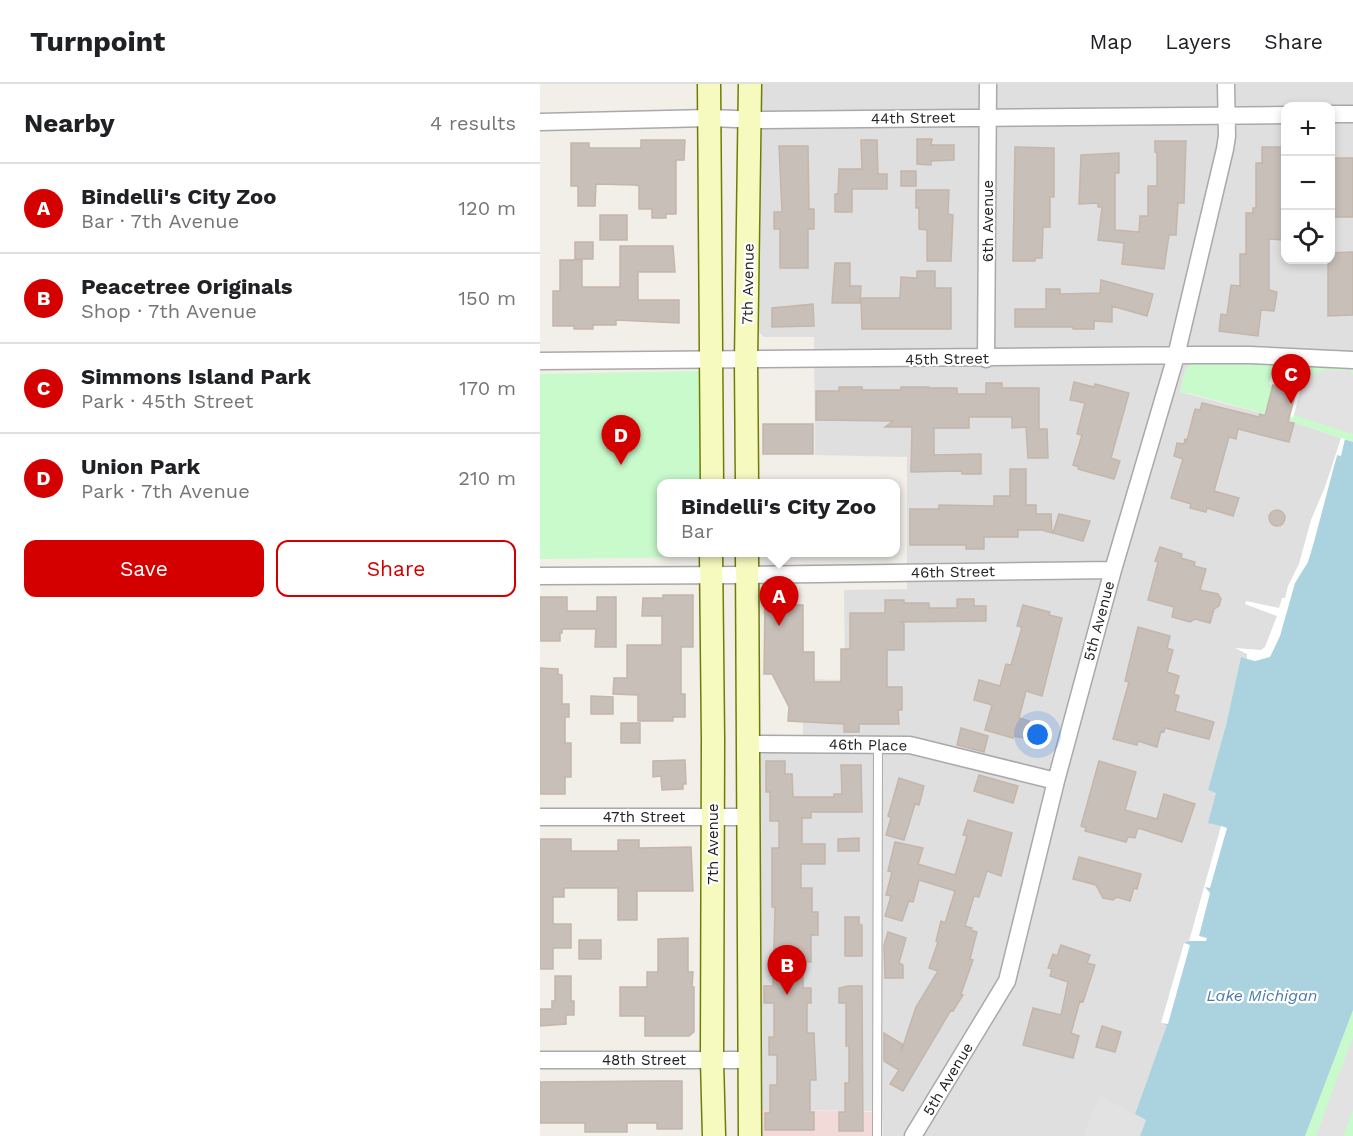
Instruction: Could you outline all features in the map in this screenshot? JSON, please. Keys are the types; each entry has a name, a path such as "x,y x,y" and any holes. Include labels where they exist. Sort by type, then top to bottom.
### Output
{"street":[{"path":"710,84 712,479"},
{"name":"7th Avenue","path":"747,479 746,361 750,84"},
{"name":"6th Avenue","path":"986,359 988,84"},
{"name":"5th Avenue","path":"913,1136 1007,981 1056,781 1113,570 1176,356 1225,149 1226,84"},
{"name":"44th Street","path":"540,122 709,118 750,120 1281,114"},
{"path":"1335,114 1353,114"},
{"name":"45th Street","path":"540,361 1250,355 1353,360"},
{"name":"7th Avenue","path":"711,557 714,1136"},
{"path":"747,557 750,1136"},
{"name":"46th Street","path":"540,576 1113,570"},
{"name":"46th Place","path":"748,744 878,743 910,745 1056,781"},
{"name":"47th Street","path":"540,817 748,817"},
{"name":"48th Street","path":"540,1060 749,1060"}],"lane":[{"path":"877,1136 878,743"}],"shaded area":[{"path":"755,84 1353,84 1353,352 1202,346 1185,371 1180,392 1287,420 1343,439 1269,649 1247,659 1241,657 1226,725 1208,790 1216,792 1221,826 1189,941 1184,944 1161,1022 1168,1024 1135,1113 1146,1120 1140,1136 883,1136 882,1111 756,1110 759,754 803,751 803,679 845,680 844,590 907,589 907,457 815,455 814,337 764,337 757,330"},
{"path":"1348,368 1353,375 1353,434 1294,415 1303,380 1324,370"},
{"path":"1353,1037 1353,1110 1343,1136 1316,1136"},
{"path":"1100,1096 1146,1120 1140,1136 1084,1136"},
{"path":"756,1110 877,1112 877,1136 750,1136"}],"green space":[{"path":"1202,346 1353,352 1353,442 1287,420 1189,393 1180,393 1185,371"},
{"path":"701,371 703,479 657,479 657,557 704,557 540,559 540,374"},
{"path":"1353,1010 1353,1136 1305,1136 1346,1027"}],"water":[{"name":"Lake Michigan","path":"1343,439 1353,442 1353,1010 1305,1136 1140,1136 1146,1120 1135,1114 1167,1025 1161,1023 1184,943 1189,941 1221,826 1208,823 1216,793 1208,790 1226,725 1241,657 1247,659 1270,649"}],"pier":[{"path":"1273,371 1303,380 1293,418 1267,408 1273,386 1269,384"},
{"path":"1341,438 1345,439 1341,456 1337,455 1308,562 1295,583 1280,636 1270,657 1255,661 1247,659 1247,654 1235,648 1261,650 1265,647 1277,616 1245,604 1246,601 1279,608 1282,598 1285,598 1299,564 1311,520 1325,487"},
{"path":"1221,826 1227,828 1210,888 1205,887 1210,893 1199,936 1207,938 1206,941 1189,941"},
{"path":"1184,943 1190,945 1168,1024 1161,1023"}],"building":[{"path":"917,139 932,139 931,145 954,145 954,160 931,161 931,165 917,164"},
{"path":"641,140 685,140 684,160 676,160 676,214 666,214 666,218 652,218 652,209 639,209 639,186 635,185 596,184 595,206 578,206 578,186 571,186 571,143 589,143 589,148 641,148"},
{"path":"861,140 877,140 878,174 887,174 887,189 852,189 852,212 835,212 839,169 862,169"},
{"path":"1155,141 1186,141 1184,203 1178,203 1176,235 1169,235 1164,269 1122,264 1124,243 1098,240 1102,207 1098,207 1098,203 1079,204 1081,155 1119,153 1119,173 1115,173 1115,230 1139,232 1140,216 1148,216 1148,186 1157,186"},
{"path":"779,146 808,146 809,209 814,209 814,229 808,229 808,268 780,268 780,229 774,229 774,212 782,212"},
{"path":"1015,147 1054,148 1054,197 1050,197 1050,227 1043,227 1042,258 1035,258 1035,261 1013,261"},
{"path":"1262,147 1281,147 1281,240 1269,239 1269,290 1277,292 1274,311 1261,310 1258,336 1219,331 1221,314 1227,315 1231,285 1240,286 1240,254 1246,254 1246,213 1253,213 1253,208 1256,208 1256,163 1262,163"},
{"path":"1335,158 1353,158 1353,217 1335,217"},
{"path":"901,171 916,171 916,186 901,186"},
{"path":"916,190 949,190 948,214 953,215 951,261 927,261 927,230 919,229"},
{"path":"600,215 627,215 627,240 600,240"},
{"path":"575,242 593,242 593,259 575,259"},
{"path":"620,246 673,246 675,272 638,272 638,300 679,300 679,323 616,320 616,325 593,325 593,329 553,326 553,291 560,291 560,260 582,260 582,287 620,287"},
{"path":"1353,252 1353,315 1328,316 1328,264 1335,264 1335,253"},
{"path":"835,263 850,263 850,286 861,286 860,303 832,303"},
{"path":"917,271 935,271 935,288 951,288 951,329 862,329 861,298 900,298 901,277 917,278"},
{"path":"1101,280 1153,294 1147,316 1112,306 1112,322 1094,321 1094,329 1015,327 1015,309 1046,309 1046,289 1060,289 1060,294 1100,293"},
{"path":"813,304 814,326 772,327 772,308"},
{"path":"1074,382 1094,387 1095,384 1129,393 1111,458 1120,461 1114,479 1078,469 1079,467 1073,465 1082,435 1077,434 1085,403 1070,400"},
{"path":"986,383 1002,383 1002,388 1039,388 1039,429 1047,429 1048,458 1028,458 1026,427 1012,428 1012,417 969,417 969,428 934,428 934,455 981,454 981,474 962,474 962,471 911,472 912,427 885,427 893,421 816,420 816,391 839,391 839,387 862,387 862,390 901,390 901,387 929,387 957,388 957,394 986,394"},
{"path":"1273,385 1296,391 1288,422 1294,423 1289,442 1238,429 1236,439 1229,437 1214,491 1239,498 1233,516 1207,508 1206,512 1190,508 1191,504 1171,498 1183,459 1174,456 1177,443 1184,444 1185,439 1187,440 1195,409 1200,410 1202,403 1259,417 1260,414 1265,416"},
{"path":"763,424 813,424 813,454 763,454"},
{"path":"1010,469 1026,469 1026,505 1036,505 1036,514 1051,514 1052,533 1042,530 1018,530 1018,537 984,537 984,549 966,549 966,545 910,545 910,509 939,509 939,505 994,506 994,496 1010,496"},
{"path":"1274,510 1280,510 1285,518 1283,524 1274,526 1269,521 1269,515"},
{"path":"1059,514 1090,521 1083,541 1053,533"},
{"path":"1160,547 1182,554 1181,558 1195,562 1194,566 1206,569 1200,590 1218,594 1221,599 1219,606 1214,609 1210,623 1195,619 1190,622 1172,617 1174,607 1148,600"},
{"path":"663,595 693,595 693,647 681,647 681,694 685,694 685,717 673,717 673,721 638,721 638,695 613,694 614,678 627,678 627,645 662,645 662,616 642,616 643,598 663,598"},
{"path":"540,597 567,597 567,611 597,611 597,597 616,597 616,647 595,647 596,629 562,629 560,641 540,641"},
{"path":"957,599 974,599 974,606 986,606 986,621 901,622 904,624 904,650 887,650 887,687 902,687 902,710 898,710 899,724 859,724 859,732 844,732 844,724 788,721 789,707 772,674 764,674 765,604 803,605 803,652 814,652 814,682 841,682 841,649 850,649 850,613 885,613 885,600 929,603 929,608 957,608"},
{"path":"1023,605 1050,612 1049,615 1062,618 1042,696 1026,691 1019,718 1029,721 1024,738 1014,736 1013,738 985,730 992,705 974,700 979,680 1000,686 1006,664 1011,665 1022,627 1017,626"},
{"path":"1138,627 1170,636 1167,648 1173,650 1167,672 1179,676 1174,694 1179,696 1175,711 1214,722 1209,739 1165,728 1164,732 1161,731 1157,747 1138,741 1137,745 1113,739 1129,682 1125,681"},
{"path":"540,668 558,669 558,674 562,675 562,704 569,704 569,717 565,717 565,743 571,743 571,777 565,777 565,794 540,794"},
{"path":"591,696 613,697 613,714 591,714"},
{"path":"621,723 640,723 640,743 621,743"},
{"path":"961,728 988,736 984,752 957,745"},
{"path":"685,760 686,784 683,784 683,789 662,790 661,776 653,777 653,761"},
{"path":"766,761 785,761 785,774 792,774 793,797 834,797 834,794 842,794 841,765 861,765 862,812 811,812 811,818 802,818 802,844 825,844 825,864 801,864 801,888 812,888 812,912 818,912 818,935 811,935 811,962 803,962 803,988 811,988 811,1003 807,1003 807,1033 814,1033 816,1080 810,1080 810,1112 814,1112 814,1130 765,1130 765,1113 770,1113 770,1085 777,1085 777,1055 769,1055 769,1037 774,1037 774,1003 764,1003 764,986 773,986 775,907 772,907 772,848 779,848 779,821 770,821 770,792 766,792"},
{"path":"1099,761 1136,772 1125,810 1157,819 1164,794 1195,804 1182,842 1138,828 1135,838 1128,837 1126,842 1085,831 1086,828 1081,826"},
{"path":"979,775 1018,786 1013,803 974,791"},
{"path":"899,778 924,786 919,805 915,804 904,840 886,835 891,818 888,816"},
{"path":"968,820 1012,833 1001,876 987,871 979,897 974,896 965,926 977,932 970,959 973,960 961,994 963,995 953,1011 951,1010 903,1091 890,1084 899,1070 884,1061 884,1033 902,1044 901,1052 916,1007 938,971 929,968 938,942 936,941 941,921 945,923 955,891 919,880 913,902 909,901 902,921 885,916 891,896 886,895 892,872 888,871 895,842 923,848 918,864 955,875 967,836 963,835"},
{"path":"859,838 859,851 838,851 838,839"},
{"path":"540,839 571,839 571,851 618,851 618,840 639,840 639,848 691,847 693,891 637,891 637,920 618,920 618,888 564,888 564,897 553,897 553,924 571,924 571,948 553,948 553,969 540,969"},
{"path":"1079,857 1141,874 1137,889 1134,888 1130,901 1117,897 1113,900 1103,898 1096,885 1073,879"},
{"path":"845,917 859,917 859,924 862,925 862,956 845,956"},
{"path":"888,932 906,938 899,963 903,965 903,978 885,978 884,945"},
{"path":"688,938 688,972 693,972 692,987 694,987 694,1032 689,1036 645,1036 645,1016 620,1016 620,987 647,987 647,972 658,972 658,939"},
{"path":"579,940 601,940 601,959 579,959"},
{"path":"1061,945 1090,955 1087,963 1095,965 1083,1002 1080,1001 1071,1033 1079,1036 1073,1058 1023,1045 1033,1008 1061,1015 1068,982 1050,976 1052,969 1048,968 1053,954 1057,956"},
{"path":"555,976 571,976 571,1001 574,1001 574,1015 566,1015 566,1024 540,1026 540,1009 552,1009 552,1001 555,1001"},
{"path":"862,986 863,1131 839,1131 839,1112 845,1112 845,1083 849,1083 849,1046 846,1046 846,1003 839,1003 839,988"},
{"path":"1102,1026 1121,1032 1115,1052 1096,1047"},
{"path":"682,1081 682,1129 657,1129 657,1123 627,1123 627,1132 585,1132 585,1123 540,1123 540,1082"}],"place":[{"name":"Simmons Island Park","path":"1291,404"},
{"name":"Union Park","path":"621,465"},
{"name":"Bindelli's City Zoo","path":"779,626"},
{"name":"Peacetree Originals","path":"787,995"}]}
